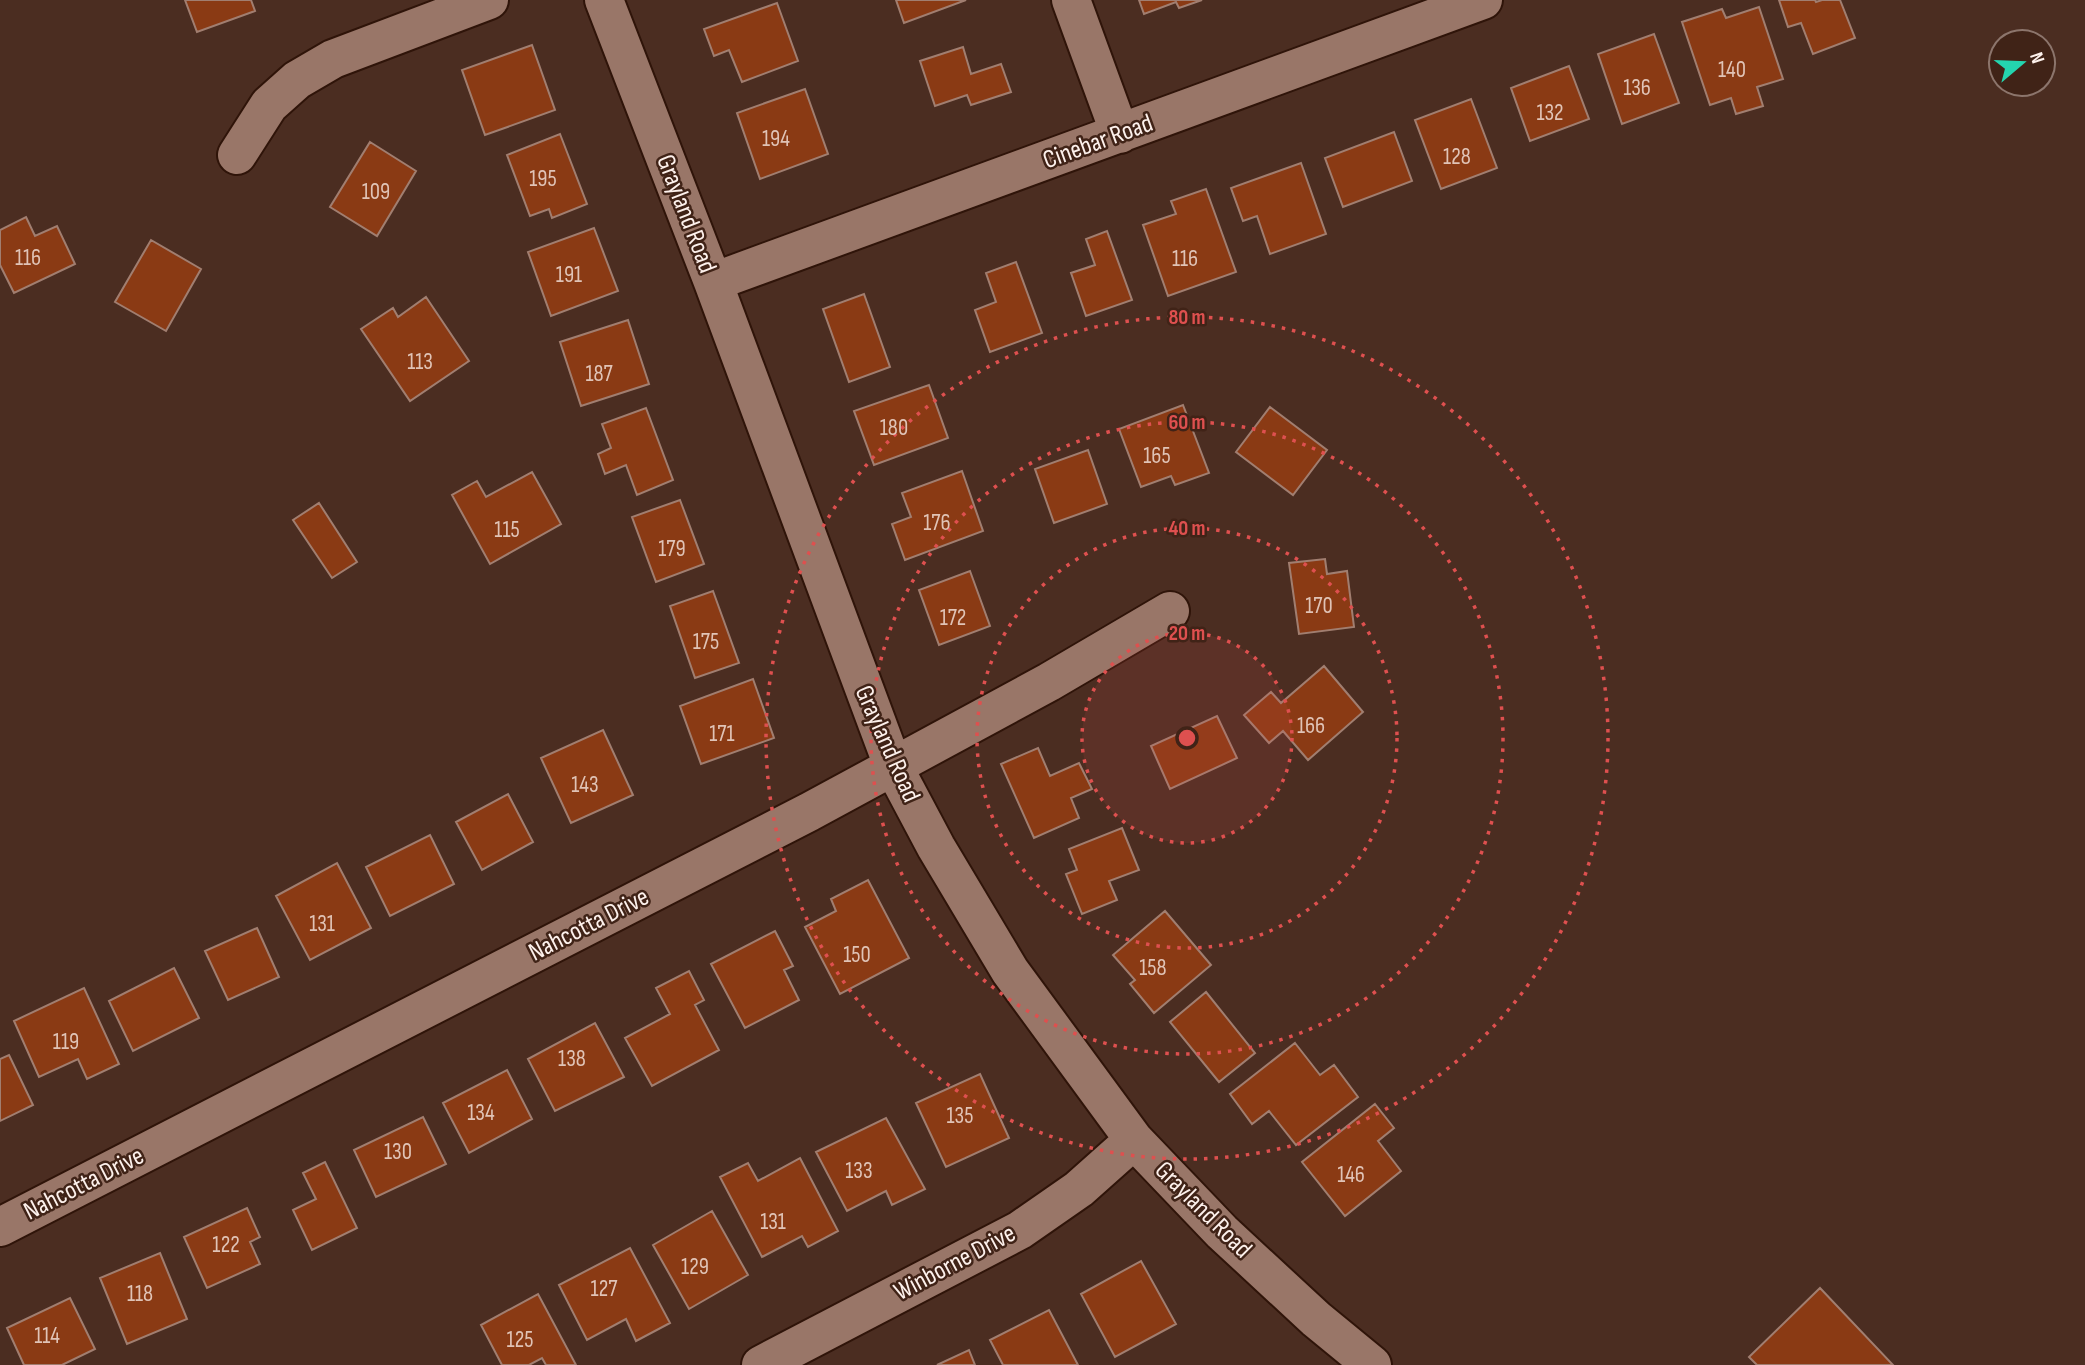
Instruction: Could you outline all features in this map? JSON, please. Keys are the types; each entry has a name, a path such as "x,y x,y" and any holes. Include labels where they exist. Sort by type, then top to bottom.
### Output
{"street":[{"path":"237,155 269,105 297,80 333,59 489,0"},
{"name":"Grayland Road","path":"604,0 713,282 892,765 936,848 1010,971 1134,1140 1222,1232 1316,1320 1372,1365"},
{"path":"1071,0 1120,134"},
{"name":"Cinebar Road","path":"713,282 1483,0"},
{"name":"Nahcotta Drive","path":"0,1227 809,812 1049,682 1170,611"},
{"name":"Winborne Drive","path":"761,1365 1020,1230 1079,1189 1134,1140"}],"building":[{"path":"185,0 251,0 255,11 197,32"},
{"path":"896,0 966,0 904,23"},
{"path":"1139,0 1202,0 1179,8 1176,2 1144,14"},
{"path":"1779,0 1840,0 1855,38 1813,54 1801,23 1788,27"},
{"path":"777,3 798,61 742,82 729,50 714,56 704,29"},
{"path":"1759,7 1783,79 1757,87 1763,106 1736,114 1731,98 1710,105 1682,22 1722,9 1726,18"},
{"path":"1654,34 1679,103 1622,124 1598,54"},
{"path":"532,45 555,110 485,135 462,70"},
{"path":"963,47 971,74 1001,64 1011,92 971,105 967,95 935,106 920,61"},
{"path":"1569,66 1589,119 1530,141 1511,88"},
{"path":"805,89 828,154 760,179 737,113"},
{"path":"1471,99 1497,168 1441,189 1415,120"},
{"path":"1394,132 1412,181 1343,207 1325,158"},
{"path":"560,134 587,204 552,218 549,209 530,216 507,155"},
{"path":"370,142 416,171 377,236 330,207"},
{"path":"1301,163 1326,234 1270,254 1257,216 1243,221 1231,188"},
{"path":"1206,189 1236,272 1168,296 1143,225 1176,214 1171,201"},
{"path":"26,217 35,236 57,226 75,264 14,293 0,265 0,230"},
{"path":"594,228 618,291 551,316 528,252"},
{"path":"1107,231 1132,300 1086,316 1071,273 1095,265 1086,239"},
{"path":"151,240 201,269 166,331 115,302"},
{"path":"1016,262 1042,333 990,352 975,310 996,302 986,273"},
{"path":"864,294 890,367 849,382 823,309"},
{"path":"426,297 469,361 410,401 361,329 393,308 398,317"},
{"path":"628,320 649,384 581,406 560,342"},
{"path":"929,385 948,438 874,465 854,411"},
{"path":"1183,405 1209,473 1175,485 1171,476 1141,487 1119,429"},
{"path":"1270,407 1327,450 1293,495 1236,452"},
{"path":"646,408 673,480 637,495 626,465 605,474 598,454 611,448 602,424"},
{"path":"1088,450 1107,504 1054,523 1035,469"},
{"path":"962,471 983,531 905,560 892,524 911,517 902,493"},
{"path":"532,472 561,524 490,564 452,495 477,481 486,497"},
{"path":"680,500 704,564 656,582 632,517"},
{"path":"319,503 357,562 332,578 293,520"},
{"path":"1325,559 1327,574 1347,571 1354,627 1299,634 1289,563"},
{"path":"970,571 990,626 939,645 919,590"},
{"path":"713,591 739,663 695,678 670,606"},
{"path":"1324,666 1363,712 1308,760 1283,731 1269,743 1244,715 1271,692 1281,703"},
{"path":"753,679 774,738 701,764 680,706"},
{"path":"1217,716 1237,758 1170,789 1151,746"},
{"path":"603,730 633,795 571,823 541,758"},
{"path":"1038,748 1050,776 1079,763 1092,789 1071,798 1079,818 1034,838 1001,764"},
{"path":"508,794 533,842 482,870 456,822"},
{"path":"1122,828 1139,870 1109,881 1117,900 1082,914 1066,874 1077,870 1069,849"},
{"path":"430,835 454,884 390,916 366,867"},
{"path":"337,863 371,928 310,960 276,896"},
{"path":"868,880 909,958 840,994 805,927 836,911 831,899"},
{"path":"1165,911 1211,965 1154,1013 1130,984 1135,980 1113,955"},
{"path":"257,928 279,977 228,1000 205,951"},
{"path":"775,931 793,966 784,970 799,1000 745,1028 711,964"},
{"path":"174,968 199,1018 133,1051 109,1001"},
{"path":"689,971 704,1000 695,1005 719,1050 652,1086 625,1038 670,1014 656,988"},
{"path":"84,988 119,1064 87,1079 78,1059 39,1077 14,1021"},
{"path":"1206,992 1255,1053 1219,1082 1170,1022"},
{"path":"595,1023 624,1077 555,1111 528,1059"},
{"path":"1295,1043 1320,1075 1334,1065 1358,1097 1296,1145 1269,1111 1252,1124 1230,1094"},
{"path":"9,1055 33,1105 0,1121 0,1059"},
{"path":"507,1070 532,1119 469,1153 443,1103"},
{"path":"980,1074 1009,1138 946,1167 916,1103"},
{"path":"1375,1104 1394,1128 1378,1141 1401,1171 1345,1216 1302,1162"},
{"path":"423,1117 446,1164 376,1197 354,1150"},
{"path":"886,1118 925,1189 892,1205 886,1191 847,1211 816,1152"},
{"path":"800,1158 838,1231 808,1247 802,1236 762,1257 720,1177 748,1163 758,1181"},
{"path":"325,1162 357,1228 312,1250 293,1210 316,1199 303,1173"},
{"path":"247,1208 260,1237 250,1242 260,1264 207,1288 184,1237"},
{"path":"712,1211 748,1275 689,1309 653,1245"},
{"path":"630,1248 670,1323 636,1341 626,1319 587,1340 559,1285"},
{"path":"160,1253 187,1319 127,1344 100,1278"},
{"path":"1141,1261 1176,1324 1115,1357 1081,1294"},
{"path":"1820,1288 1893,1365 1757,1365 1749,1357"},
{"path":"538,1294 576,1365 546,1365 542,1358 529,1365 502,1365 481,1325"},
{"path":"70,1298 95,1349 62,1365 24,1365 7,1328"},
{"path":"1049,1310 1078,1365 1003,1365 990,1340"},
{"path":"969,1350 975,1365 937,1365"}]}
